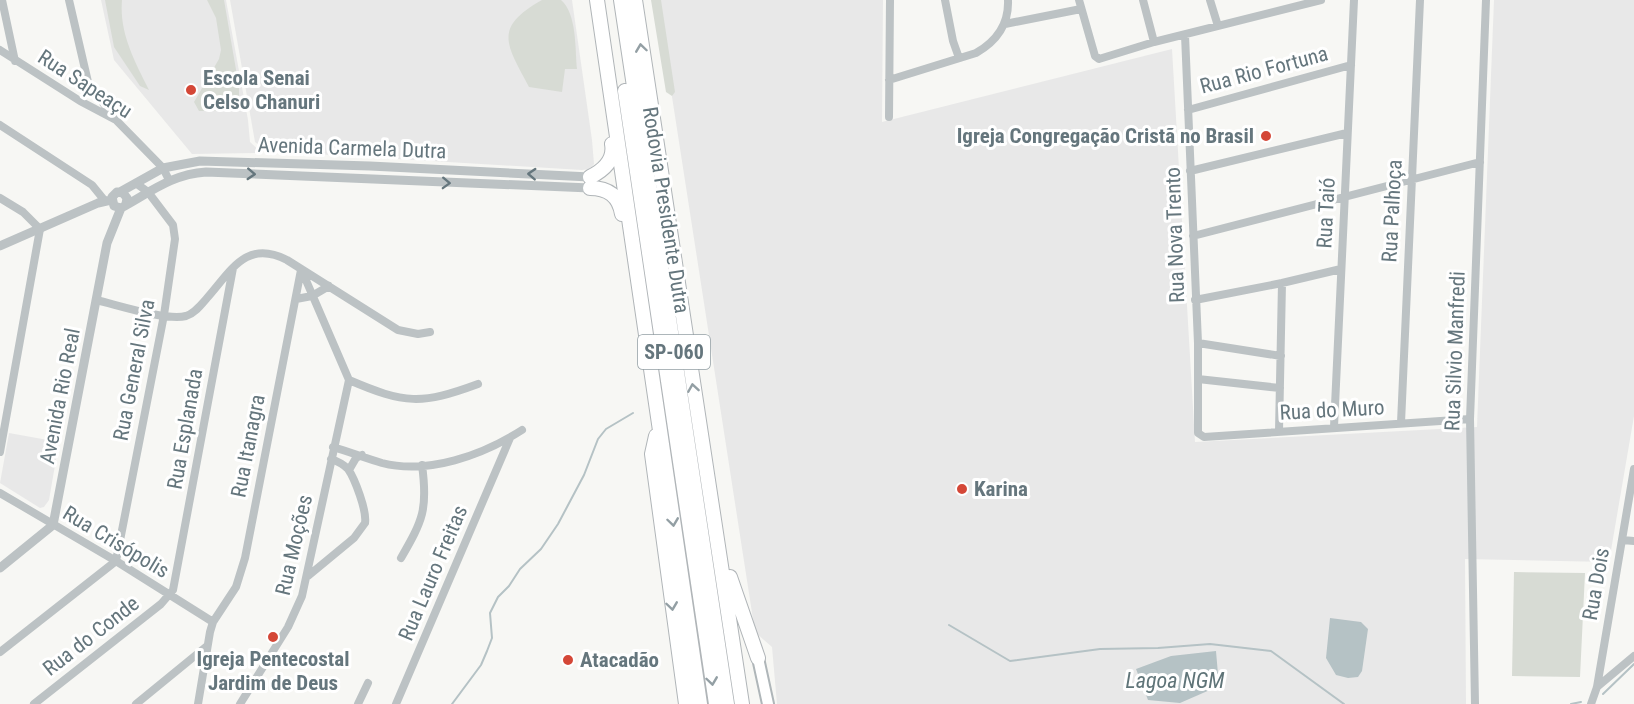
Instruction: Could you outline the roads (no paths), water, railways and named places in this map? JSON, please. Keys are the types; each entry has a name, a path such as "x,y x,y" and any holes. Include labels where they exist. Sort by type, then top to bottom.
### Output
{"highway":[{"name":"SP-060","path":"597,0 700,704"},
{"name":"Rodovia Presidente Dutra","path":"612,0 716,704"},
{"name":"Rodovia Presidente Dutra","path":"621,0 727,704"},
{"name":"Rodovia Presidente Dutra","path":"635,0 742,704"},
{"path":"608,83 607,99 614,153 604,169 590,182 607,191 620,203 627,255 636,277"},
{"path":"658,423 652,454 686,704"},
{"path":"719,546 758,658"}],"main road":[{"path":"758,658 768,704"}],"street":[{"path":"2,0 15,61"},
{"path":"69,0 89,87 116,120"},
{"path":"889,117 890,0"},
{"path":"945,0 953,41 959,58"},
{"path":"889,81 984,49 1005,24 1008,0"},
{"path":"1079,0 1095,56 1099,59 1154,42 1317,1"},
{"path":"1143,0 1154,42"},
{"path":"1210,0 1218,26"},
{"name":"Rua Taió","path":"1334,427 1354,0"},
{"name":"Rua Palhoça","path":"1401,423 1420,0"},
{"name":"Rua Silvio Manfredi","path":"1475,704 1470,419 1486,0"},
{"path":"1005,24 1082,9"},
{"name":"Rua Nova Trento","path":"1185,35 1198,343 1198,433"},
{"name":"Rua Sapeaçu","path":"0,51 80,101 116,120 163,168 169,180"},
{"name":"Rua Rio Fortuna","path":"1188,110 1351,65"},
{"path":"80,101 89,87"},
{"path":"0,124 92,185 108,201 114,206 123,206 127,198 120,192 114,194 108,201 0,246"},
{"path":"1190,171 1347,133"},
{"name":"Avenida Carmela Dutra","path":"120,192 163,168 190,162 209,161 590,182"},
{"path":"1193,236 1480,162"},
{"name":"Avenida Carmela Dutra","path":"123,206 169,180 206,172 590,182"},
{"name":"Rua General Silva","path":"116,561 164,315 175,231 148,192 137,184"},
{"path":"0,198 22,212 40,229"},
{"name":"Avenida Rio Real","path":"53,525 107,243 123,206"},
{"path":"0,452 40,229"},
{"path":"96,300 164,315 187,316 197,310 233,268 254,253 264,252 276,254 398,330 418,334 430,332"},
{"name":"Rua Esplanada","path":"170,596 175,582 233,268"},
{"path":"1195,300 1341,269"},
{"path":"301,270 349,380 383,394 417,399 445,395 478,384"},
{"name":"Rua Itanagra","path":"213,622 229,599 241,575 301,270"},
{"path":"1279,430 1282,283"},
{"path":"296,299 312,296 329,286"},
{"path":"1198,343 1281,356"},
{"path":"1198,379 1280,388"},
{"name":"Rua Moções","path":"240,704 296,612 308,576 333,447 349,380"},
{"name":"Rua do Muro","path":"1198,433 1204,436 1470,419"},
{"path":"333,447 383,463 422,465 445,463 489,447 522,430"},
{"name":"Rua Lauro Freitas","path":"396,704 510,438"},
{"path":"489,447 502,456"},
{"path":"349,470 356,458 362,455"},
{"path":"308,576 354,538 365,523 364,507 349,470 341,463 331,459"},
{"path":"401,558 420,523 425,508 422,465"},
{"name":"Rua Dois","path":"1591,704 1597,687 1634,469"},
{"name":"Rua Crisópolis","path":"0,493 116,561 213,622"},
{"path":"0,568 53,525"},
{"path":"1622,540 1634,541"},
{"path":"0,652 116,561"},
{"name":"Rua do Conde","path":"34,704 170,596"},
{"path":"198,704 213,622"},
{"path":"136,704 207,646"},
{"path":"1597,687 1634,656"},
{"path":"189,661 204,663"},
{"path":"358,704 368,683"}],"water":[{"path":"1330,618 1361,622 1368,629 1362,671 1358,677 1348,678 1336,675 1326,658"},
{"name":"Lagoa NGM","path":"1216,651 1219,686 1180,703 1148,700 1136,669 1171,656"}],"waterway":[{"path":"452,704 481,665 492,638 490,613 498,597 509,586 520,569 541,549 558,524 584,475 598,439 606,429 633,413"},
{"path":"949,625 1010,661 1100,649 1210,644 1271,651 1344,704"},
{"path":"1603,694 1634,664"},
{"path":"1571,704 1581,702"}],"place":[{"name":"Escola Senai Celso Chanuri","path":"191,90"},
{"name":"Igreja Congregação Cristã no Brasil","path":"1266,136"},
{"name":"Karina","path":"962,489"},
{"name":"Igreja Pentecostal Jardim de Deus","path":"273,637"},
{"name":"Atacadão","path":"568,660"}]}
